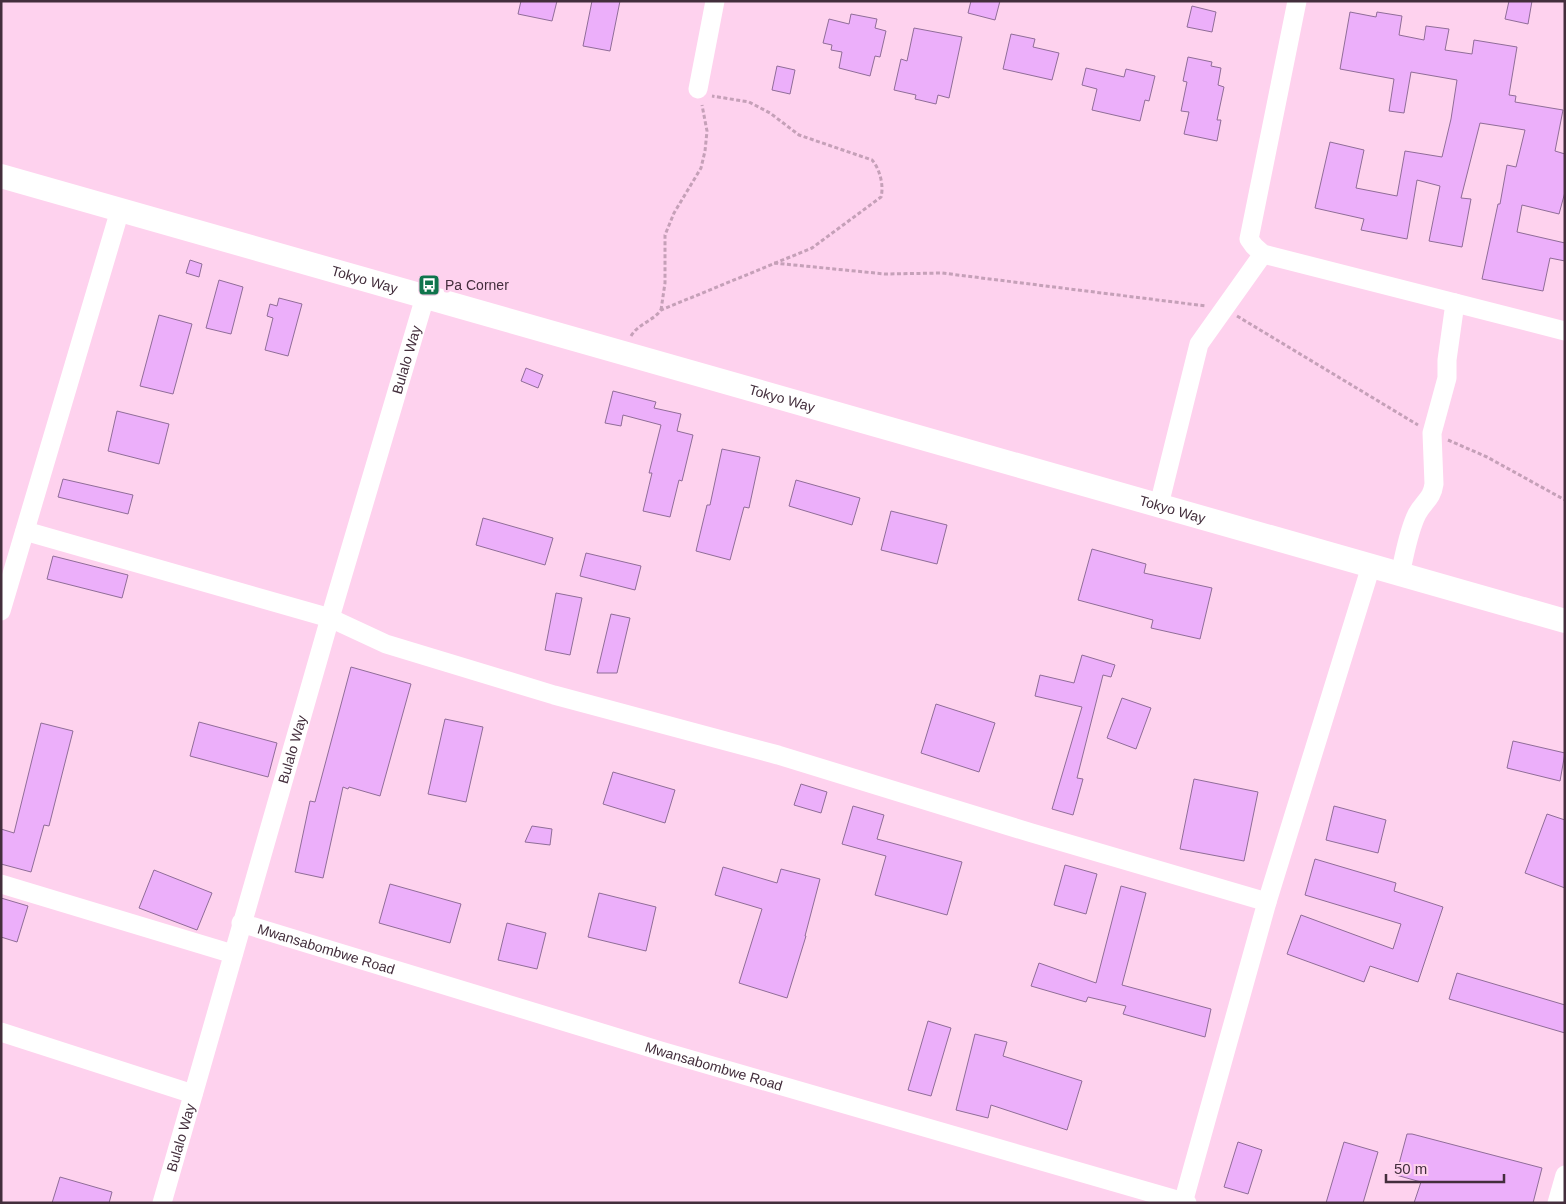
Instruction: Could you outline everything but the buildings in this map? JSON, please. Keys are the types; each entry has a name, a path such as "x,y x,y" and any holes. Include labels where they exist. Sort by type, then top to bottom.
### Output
{"street":[{"path":"698,92 715,1"},
{"path":"1297,1 1249,239 1254,246 1263,254 1565,331"},
{"name":"Tokyo Way","path":"1,176 1565,621"},
{"path":"1,611 5,586 25,531 120,210"},
{"path":"1159,505 1199,344 1263,254"},
{"name":"Bulalo Way","path":"162,1203 241,923 425,296"},
{"path":"1400,574 1418,513 1432,495 1434,484 1432,434 1447,378 1455,303"},
{"path":"25,531 330,618 386,644 470,670 554,695 778,755 1032,833 1267,902"},
{"path":"1184,1202 1267,902 1371,566"},
{"path":"1,884 233,954"},
{"name":"Mwansabombwe Road","path":"241,923 661,1051 1184,1202"},
{"path":"1,1032 193,1094"},
{"path":"1557,1203 1565,1174"}],"path":[{"path":"624,353 634,331 661,310 812,248 881,197 883,191 877,165 872,160 799,135 770,112 749,102 698,92 706,120 705,151 701,168 674,213 665,235 665,283 661,310"}],"place":[{"name":"Pa Corner","path":"429,285"}]}
